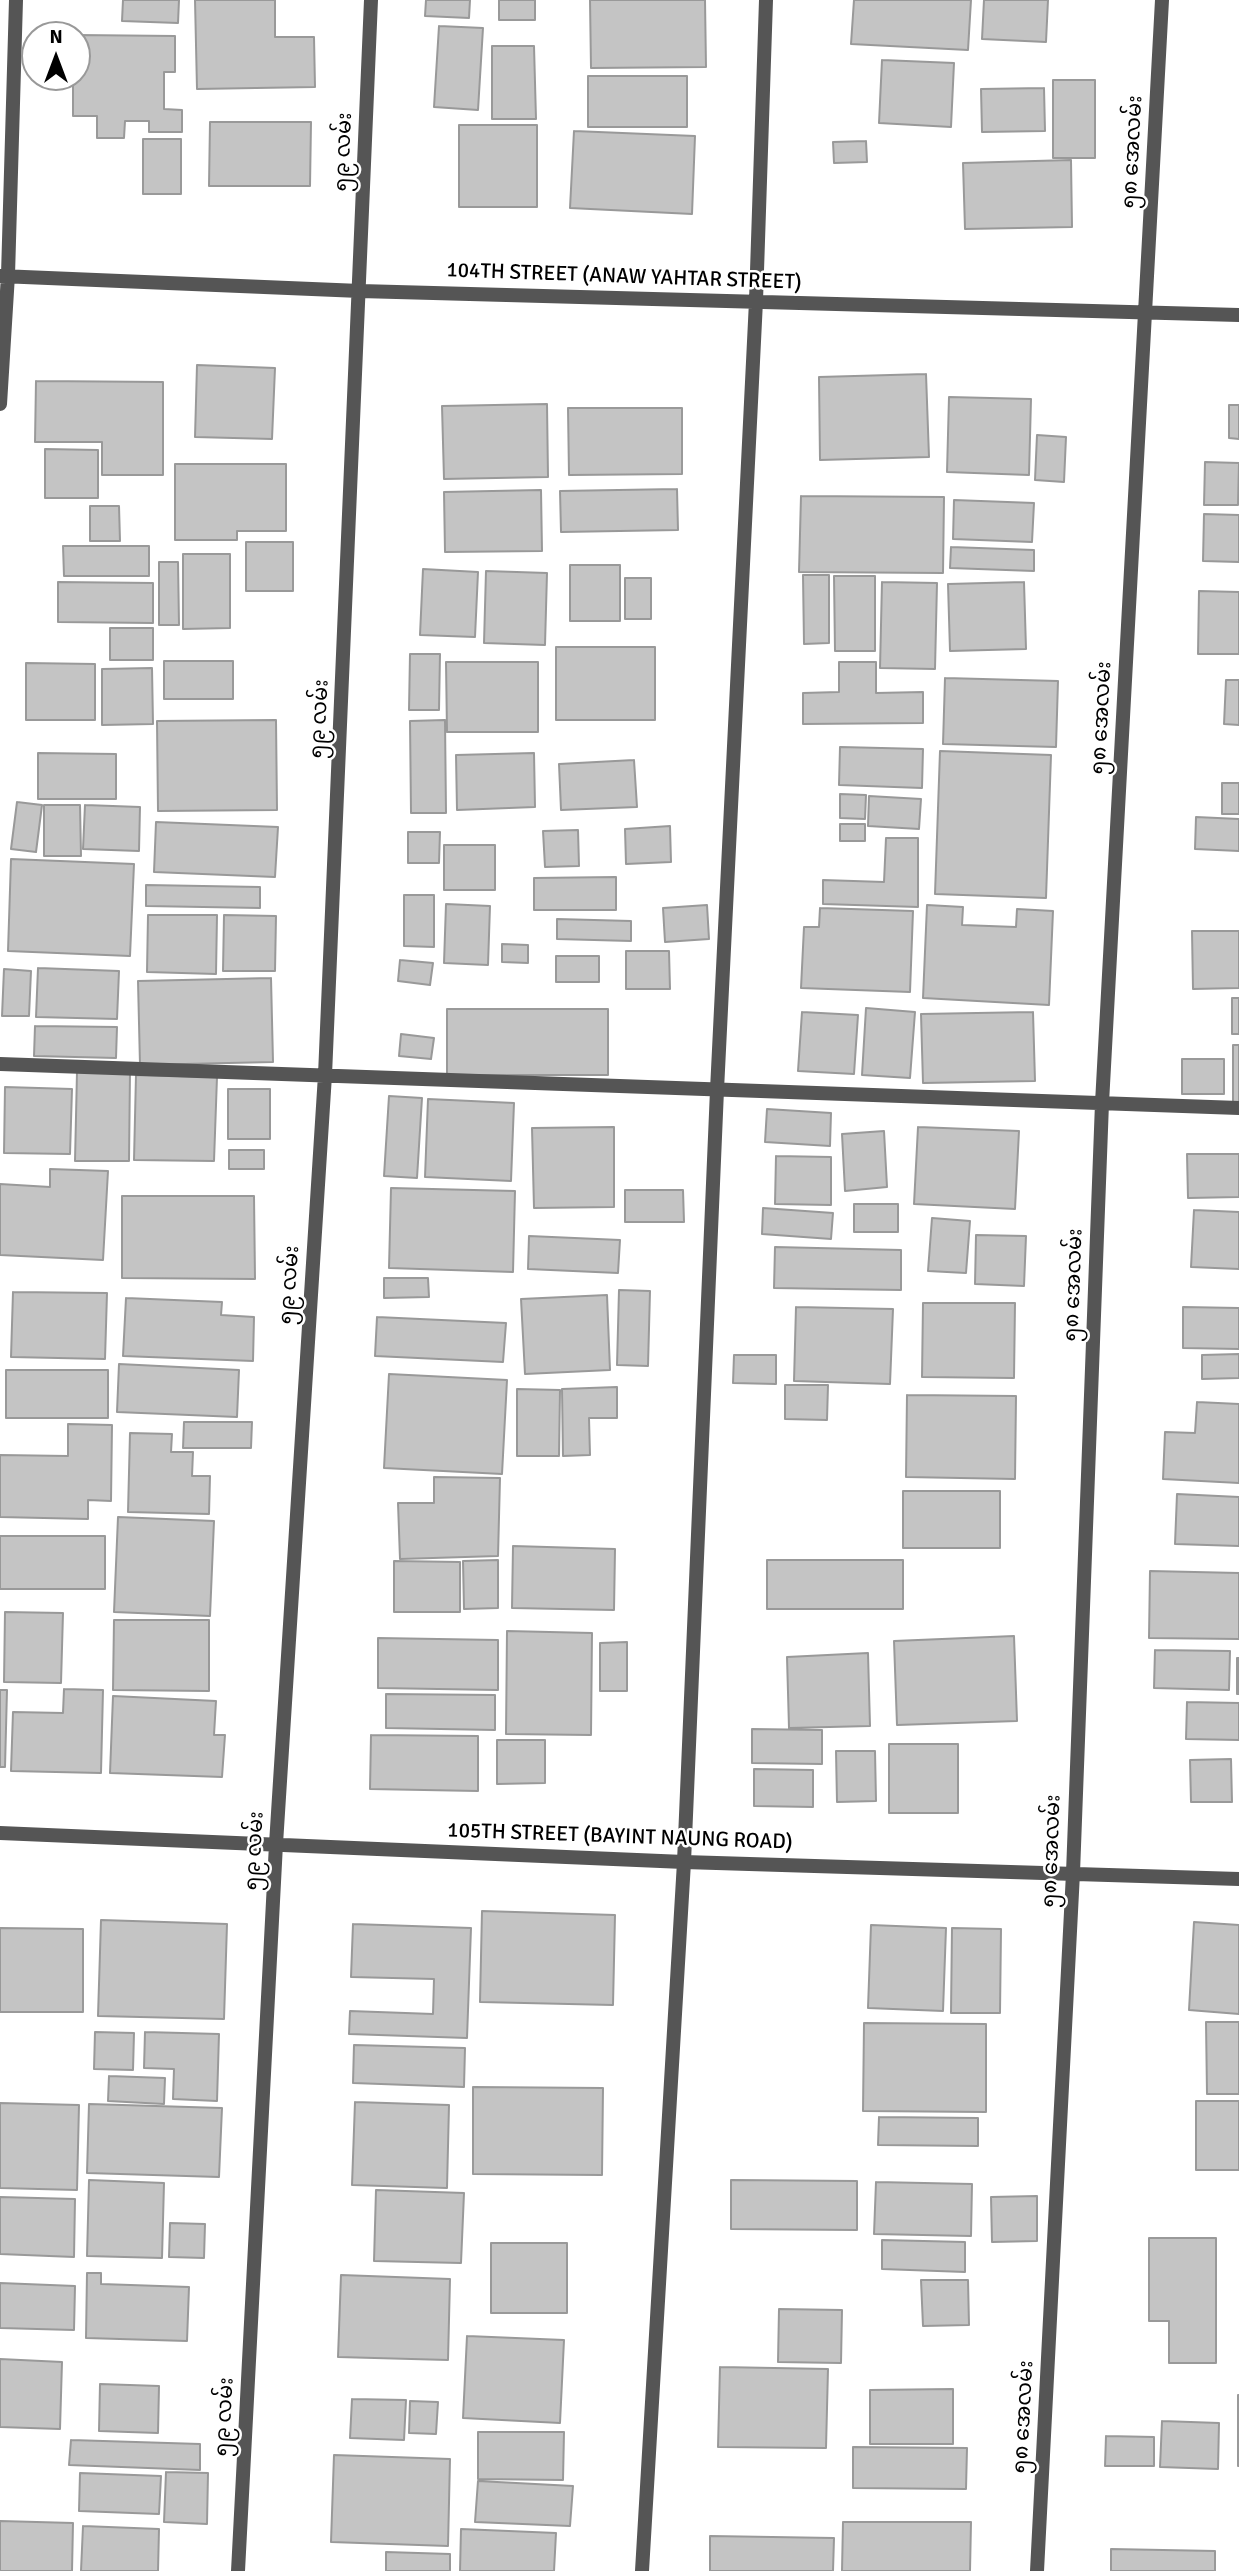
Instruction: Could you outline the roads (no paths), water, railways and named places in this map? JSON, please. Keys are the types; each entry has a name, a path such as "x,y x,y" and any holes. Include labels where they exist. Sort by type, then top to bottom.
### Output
{"street":[{"path":"0,404 16,0"},
{"name":"၅၉ လမ်း","path":"238,2571 276,1844 325,1076 371,0"},
{"path":"642,2571 684,1862 717,1090 756,301 766,0"},
{"name":"၅၈ အေလမ်း","path":"1037,2571 1073,1873 1102,1103 1162,0"},
{"name":"104TH STREET (ANAW YAHTAR STREET)","path":"4,275 360,291 1239,315"},
{"path":"0,1064 1239,1108"},
{"name":"105TH STREET (BAYINT NAUNG ROAD)","path":"0,1833 684,1862 1239,1879"}]}
